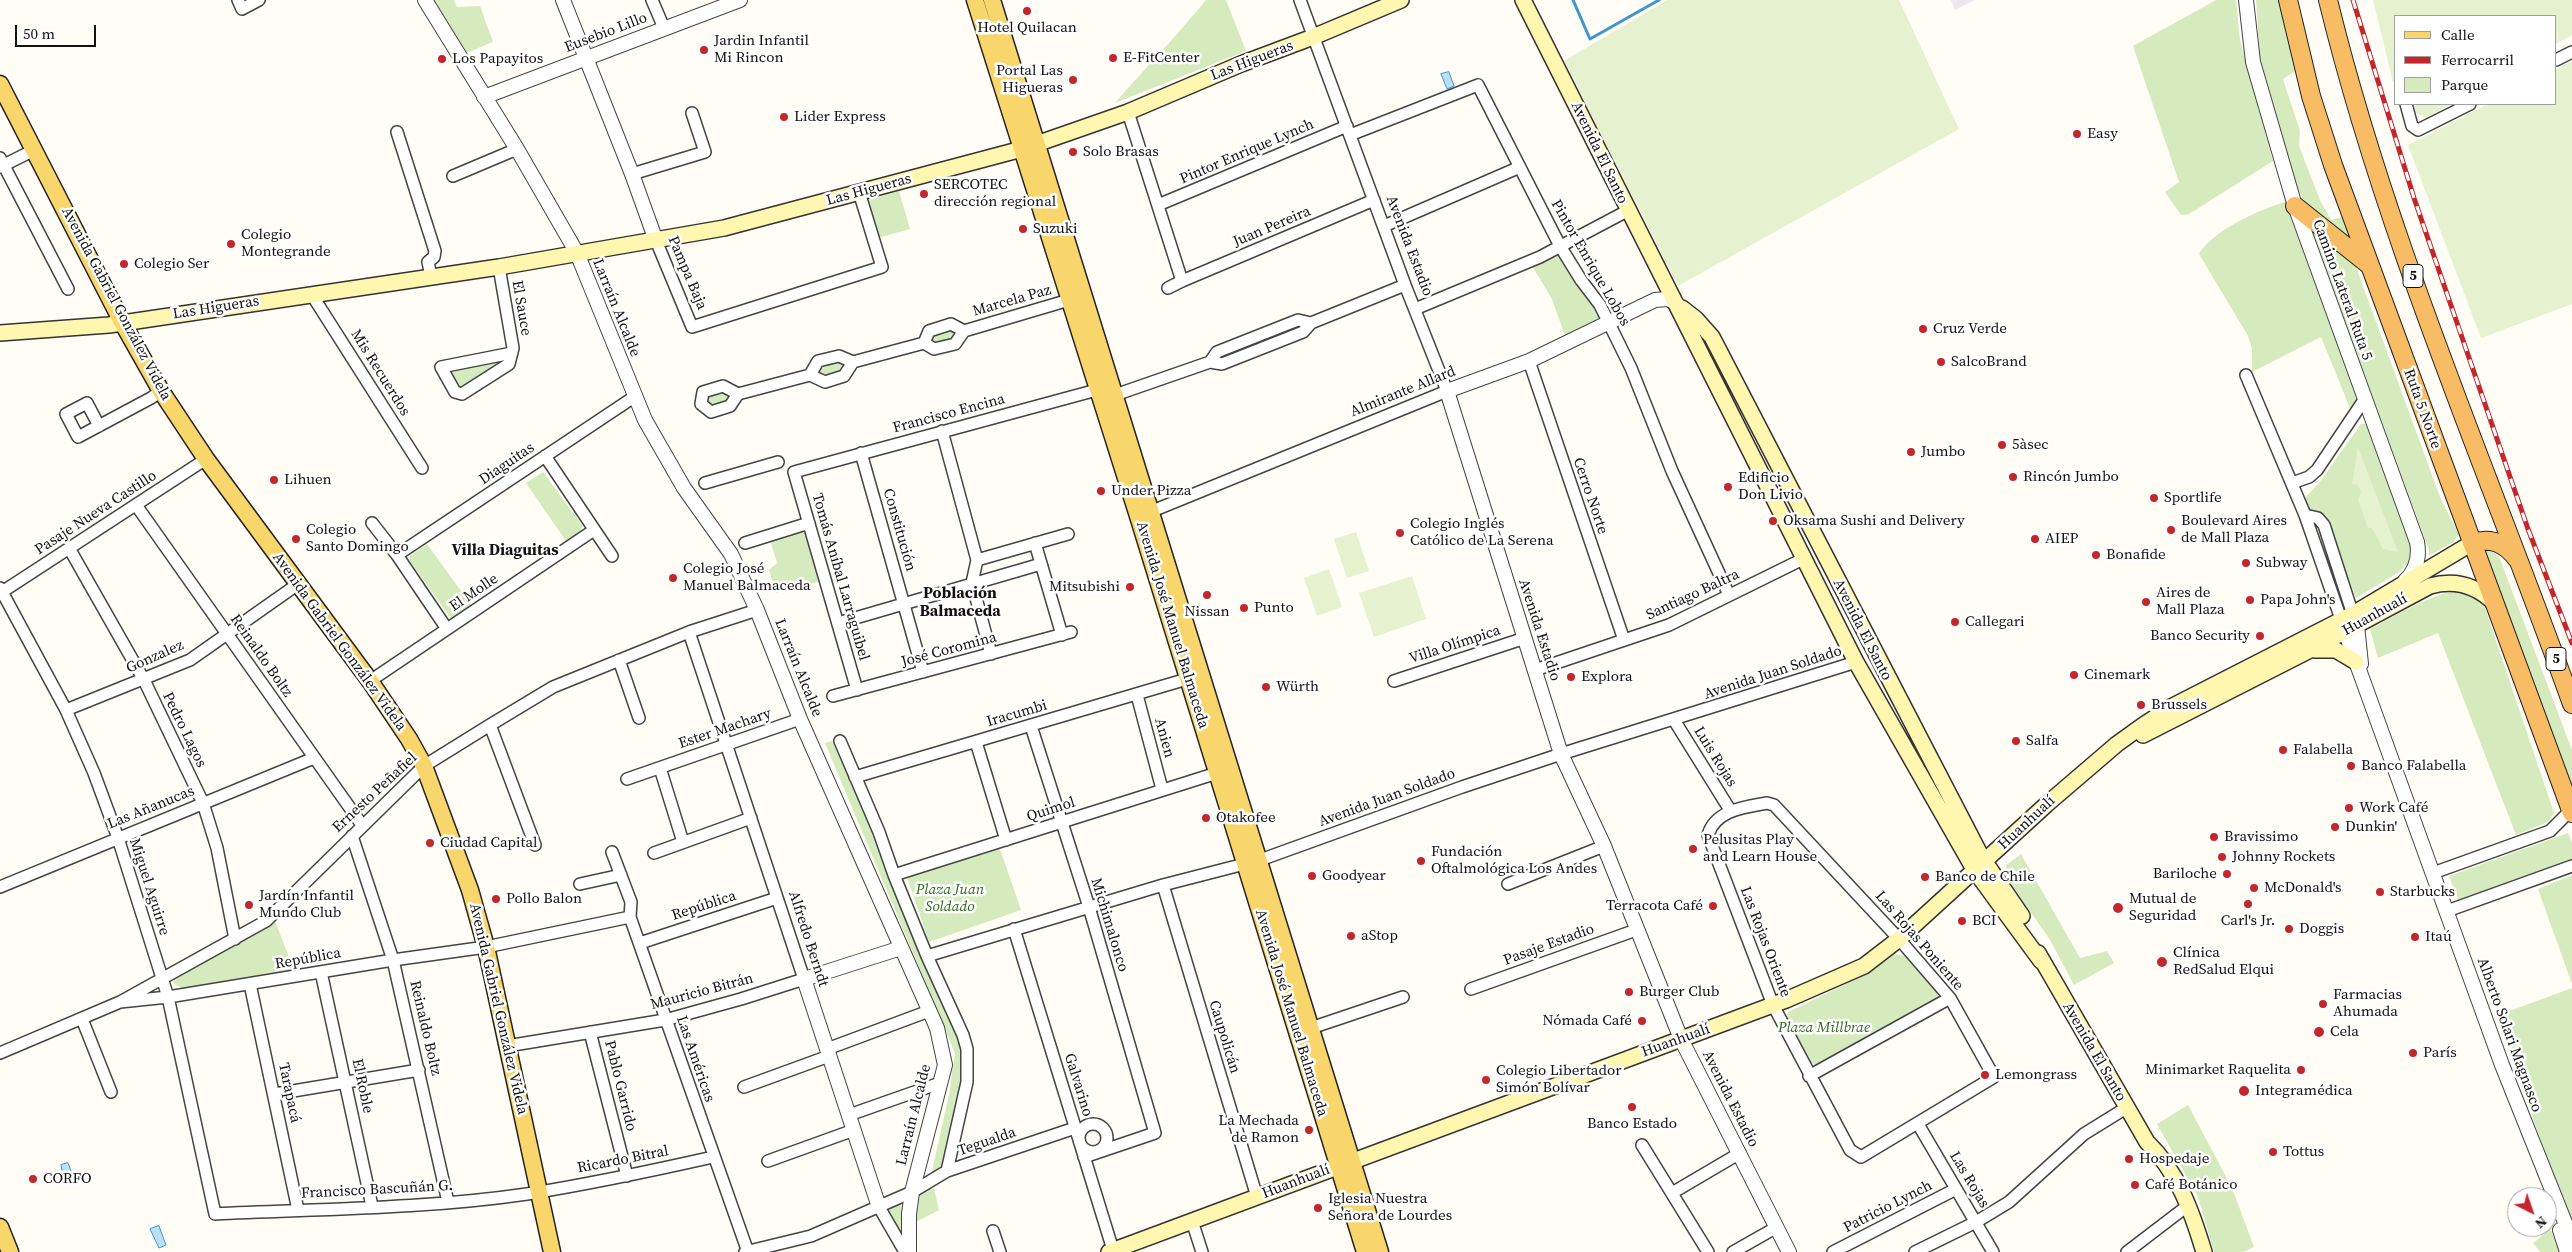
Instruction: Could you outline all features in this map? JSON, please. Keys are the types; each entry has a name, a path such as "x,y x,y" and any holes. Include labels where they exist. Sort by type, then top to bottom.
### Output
{"highway":[{"name":"Ruta 5 Norte","path":"2288,0 2311,96 2369,264 2572,812"},
{"name":"5","path":"2328,0 2362,125 2392,217 2468,427 2521,563 2572,704"},
{"path":"2295,206 2369,264"},
{"path":"2472,544 2487,540 2500,544 2512,552 2521,563"}],"main road":[{"name":"Avenida José Manuel Balmaceda","path":"975,0 1029,146 1108,390 1252,862 1296,1033 1380,1252"},
{"name":"Avenida José Manuel Balmaceda","path":"992,0 1069,300 1108,390"},
{"name":"Las Higueras","path":"0,333 122,322 312,295 499,267 655,238 724,228 1029,146 1128,112 1241,64 1313,37 1401,0"},
{"name":"Avenida El Santo","path":"1523,0 1627,211 1677,304 1856,662 1980,866 2026,922 2041,961 2126,1108 2147,1142 2157,1152 2184,1194 2204,1252"},
{"name":"Avenida Gabriel González Videla","path":"0,84 122,322 161,391 206,459 370,681 409,739 424,766 470,890 486,947 552,1252"},
{"name":"Avenida El Santo","path":"1677,304 1696,319 1712,337 1866,637 1980,866"},
{"name":"Avenida José Manuel Balmaceda","path":"1145,514 1187,679 1217,773 1252,862 1312,1028 1346,1164 1365,1252"},
{"name":"Huanhualí","path":"2098,760 2310,650 2404,582 2472,544"},
{"name":"Huanhualí","path":"1111,1251 1814,990 1864,966 1899,939 2098,760 2164,711 2349,623 2440,583 2456,582 2472,586 2494,603"},
{"path":"1856,662 1866,637"},
{"path":"2310,650 2336,650 2358,667"},
{"name":"Avenida El Santo","path":"2147,1142 2150,1156 2182,1210 2195,1252"},
{"path":"0,1227 10,1252"}],"street":[{"path":"238,0 242,8 259,0"},
{"name":"Larraín Alcalde","path":"426,0 517,149 577,253 634,397 684,488 722,539 757,610 800,719 942,1044 945,1065 912,1192 907,1252"},
{"name":"Pampa Baja","path":"563,0 632,174 655,238 692,327 882,267 859,192"},
{"path":"652,0 664,28"},
{"name":"Eusebio Lillo","path":"484,97 740,0"},
{"name":"Avenida Estadio","path":"1300,0 1405,285 1447,391 1561,754 1604,846 1681,1040 1789,1252"},
{"name":"Camino Lateral Ruta 5","path":"2246,0 2253,62 2295,206 2418,548 2416,566 2404,582"},
{"path":"2557,60 2572,52"},
{"name":"Pintor Enrique Lynch","path":"1158,205 1349,131 1478,85"},
{"name":"Pintor Enrique Lobos","path":"1478,85 1560,246 1581,280 1600,305 1631,368 1672,471 1729,595"},
{"path":"2406,105 2412,126 2418,130 2468,105"},
{"path":"1128,112 1182,281"},
{"path":"632,174 705,152 692,114"},
{"path":"397,132 435,250 434,257 428,262 432,276"},
{"path":"453,176 517,149"},
{"path":"34,150 1,163 68,289"},
{"path":"1384,226 1520,167"},
{"name":"Juan Pereira","path":"1168,288 1374,200"},
{"path":"1415,309 1560,246 1627,211"},
{"name":"El Sauce","path":"499,267 513,348 512,353 509,364 462,394 455,392 441,366 512,353"},
{"name":"Francisco Encina","path":"794,472 942,431 1108,390 1210,362 1217,352 1298,320 1311,323 1405,285"},
{"name":"Mis Recuerdos","path":"312,295 422,468"},
{"name":"Almirante Allard","path":"1145,514 1447,391 1529,361 1655,300 1668,299 1677,304"},
{"name":"Marcela Paz","path":"810,375 818,361 839,356 853,362 924,343 934,349 955,344 964,331 1069,300"},
{"name":"Marcela Paz","path":"924,343 929,331 944,326 951,324 964,331"},
{"name":"Cerro Norte","path":"1529,361 1624,640"},
{"name":"Marcela Paz","path":"738,394 810,375 825,382 844,376 853,362"},
{"name":"Alberto Solari Magnasco","path":"2246,375 2349,623 2358,667 2502,1065 2543,1169 2561,1208 2572,1240"},
{"path":"99,426 161,391"},
{"name":"Diaguitas","path":"397,554 634,397"},
{"path":"2292,483 2309,477 2317,470 2364,400"},
{"path":"942,431 977,560 972,583 991,654"},
{"name":"Constitución","path":"861,453 923,672"},
{"path":"545,456 612,556"},
{"name":"Pasaje Nueva Castillo","path":"1,590 206,459"},
{"path":"705,483 778,462"},
{"name":"Tomás Aníbal Larraguibel","path":"794,472 857,690"},
{"name":"Reinaldo Boltz","path":"136,505 362,825"},
{"path":"372,523 397,554 447,629"},
{"path":"745,543 809,523"},
{"name":"El Molle","path":"370,681 594,530"},
{"path":"977,560 1068,534"},
{"path":"838,623 1041,564 1035,543"},
{"name":"Pedro Lagos","path":"69,548 144,680 203,804 217,848 235,939"},
{"name":"Santiago Baltra","path":"1535,670 1669,625 1805,558"},
{"name":"José Coromina","path":"833,696 1066,633 1041,564"},
{"name":"Gonzalez","path":"66,710 190,660 298,584"},
{"name":"Miguel Aguirre","path":"1,590 66,710 94,773 118,838 168,997 215,1214"},
{"name":"Ernesto Peñafiel","path":"120,1002 266,921 424,766 490,725 553,687 689,632 757,610"},
{"name":"Alfredo Berndt","path":"689,632 879,1207 907,1252"},
{"name":"Villa Olímpica","path":"1394,682 1525,638"},
{"path":"619,660 639,718"},
{"name":"Avenida Juan Soldado","path":"927,956 1162,885 1252,862 1561,754 1856,662"},
{"name":"Iracumbi","path":"855,777 1187,679"},
{"name":"Anien","path":"1137,695 1162,789"},
{"name":"Ester Machary","path":"627,780 800,719"},
{"name":"Luis Rojas","path":"1674,720 1730,810"},
{"path":"490,725 536,845"},
{"name":"Michimalonco","path":"1031,726 1089,907 1155,1133 1098,1152"},
{"path":"840,741 879,832 894,875 927,956 963,1035 967,1049 967,1082 947,1172"},
{"path":"976,742 1006,840"},
{"name":"Las Añanucas","path":"0,887 314,758"},
{"path":"660,768 683,842"},
{"name":"Quimol","path":"894,875 1217,773"},
{"name":"Las Rojas Poniente","path":"1730,810 1767,803 1774,805 1899,939 1950,998 1994,1077 1918,1124"},
{"name":"Las Rojas Oriente","path":"1730,810 1710,828 1708,835 1773,1005 1809,1076 1850,1150 1861,1157 1918,1124"},
{"path":"2433,873 2550,831 2572,812"},
{"path":"654,853 750,818"},
{"name":"Reinaldo Boltz","path":"352,836 393,960 448,1202"},
{"path":"1508,884 1604,846"},
{"name":"Las Américas","path":"612,852 631,902 630,917 747,1252"},
{"path":"2447,911 2572,866"},
{"path":"580,884 621,875"},
{"name":"Caupolicán","path":"1162,885 1257,1197"},
{"name":"República","path":"640,943 777,898"},
{"name":"República","path":"0,1053 120,1002 168,997 393,960 486,947 630,917"},
{"name":"Galvarino","path":"1014,929 1111,1251"},
{"name":"Pasaje Estadio","path":"1472,989 1636,930"},
{"name":"Mauricio Bitrán","path":"507,1046 665,1020 741,1000 901,948"},
{"name":"El Roble","path":"321,972 347,1082 372,1206"},
{"name":"Tarapacá","path":"250,984 275,1094 298,1210"},
{"path":"1296,1033 1403,997"},
{"path":"1809,1076 1950,998"},
{"path":"744,1088 929,1011"},
{"path":"82,1019 111,1092"},
{"name":"Pablo Garrido","path":"590,1032 627,1176"},
{"path":"275,1094 419,1070"},
{"path":"849,1115 940,1083"},
{"path":"1915,1252 1976,1222 2009,1202 2084,1134 2126,1108"},
{"name":"Tegualda","path":"747,1252 811,1236 912,1192 947,1172 1077,1133 1086,1125 1094,1123 1102,1125 1107,1132 1108,1140 1105,1147 1098,1152"},
{"name":"Las Rojas","path":"1918,1124 1991,1251"},
{"path":"768,1161 854,1130"},
{"path":"1077,1133 1082,1147 1089,1152 1098,1152"},
{"path":"1642,1145 1708,1252"},
{"path":"1084,1157 1098,1152"},
{"path":"1672,1193 1740,1153"},
{"name":"Ricardo Bitral","path":"539,1191 627,1176 713,1157"},
{"name":"Alberto Solari Magnasco","path":"2543,1169 2553,1211 2567,1252"},
{"name":"Patricio Lynch","path":"1834,1252 1956,1189"},
{"name":"Francisco Bascuñán G.","path":"215,1214 448,1202 539,1191"},
{"path":"2127,1252 2182,1210"},
{"path":"1192,1221 1202,1252"},
{"path":"1733,1252 1777,1227"},
{"path":"993,1231 1000,1252"}],"shaded area":[{"path":"1951,0 1975,0 1955,10"}],"green space":[{"path":"434,0 454,0 457,7 480,6 493,42 466,53"},
{"path":"1206,0 1226,0 1246,51 1115,103 1184,26"},
{"path":"1667,0 1899,0 1959,129 1678,286 1564,61"},
{"path":"2216,0 2236,0 2240,40 2273,161 2189,214 2181,215 2165,192 2179,182 2133,46"},
{"path":"2256,0 2282,0 2298,69 2283,79 2300,131 2299,146 2320,200 2331,220 2343,217 2353,242 2309,209 2296,186 2260,57"},
{"path":"2373,0 2572,0 2572,35 2557,43 2557,15 2394,15 2393,82"},
{"path":"2572,61 2572,304 2481,338 2408,145 2486,105 2557,105 2557,68"},
{"path":"2413,105 2449,105 2426,118 2415,112"},
{"path":"899,191 910,229 878,238 867,200"},
{"path":"2285,202 2355,392 2356,399 2350,408 2321,337 2252,372 2252,349 2248,336 2199,254 2205,245 2225,229 2250,215"},
{"path":"2308,221 2356,267 2440,497 2459,535 2453,542 2429,556 2429,550"},
{"path":"1556,250 1594,302 1601,320 1566,339 1552,299 1531,264"},
{"path":"951,329 958,331 955,340 936,345 930,340 932,334"},
{"path":"504,359 504,361 462,388 458,388 449,369"},
{"path":"840,361 845,365 842,372 825,378 820,375 820,367"},
{"path":"723,391 732,395 728,403 712,408 707,404 708,397"},
{"path":"2361,424 2366,424 2411,540 2409,560 2401,571 2356,598 2325,521 2309,511 2304,499 2319,483"},
{"path":"2358,447 2398,552 2383,549 2372,528 2368,528 2358,500 2361,491 2357,485 2352,484"},
{"path":"543,472 583,526 581,530 566,541 526,483"},
{"path":"806,528 821,581 776,593 769,570 777,563 770,540"},
{"path":"1356,532 1369,571 1347,578 1334,539"},
{"path":"427,544 472,606 451,619 410,561 410,556"},
{"path":"2480,550 2493,551 2500,559 2572,750 2572,788"},
{"path":"1329,569 1342,607 1317,616 1304,578"},
{"path":"1412,576 1426,619 1374,637 1359,593"},
{"path":"2459,591 2471,594 2485,608 2554,813 2548,822 2516,835 2438,633 2378,658 2370,629 2426,600 2449,592"},
{"path":"832,741 869,821 958,1037 963,1058 962,1086 943,1165 931,1175 949,1095 955,1053 825,743"},
{"path":"2568,833 2572,843 2572,859 2458,900 2449,876"},
{"name":"Plaza Juan Soldado","path":"999,846 1021,910 929,942 907,877"},
{"path":"2021,854 2080,958 2107,951 2114,963 2074,985 2050,940 2005,875 2006,865"},
{"path":"2572,875 2572,984 2538,889"},
{"path":"275,921 294,970 182,988 173,983 174,980"},
{"name":"Plaza Millbrae","path":"1894,954 1906,956 1936,990 1938,997 1818,1065 1810,1063 1787,1019 1788,1012 1871,972"},
{"path":"2572,988 2572,1226 2496,1016"},
{"path":"2188,1105 2232,1188 2254,1247 2243,1252 2214,1252 2198,1197 2157,1124"},
{"path":"929,1188 934,1189 939,1210 916,1222 915,1209 918,1195"},
{"path":"899,1204 907,1210 904,1231 901,1233 888,1217 890,1209"},
{"path":"2540,1237 2554,1237 2559,1252 2540,1252 2533,1243"}],"water":[{"path":"1449,72 1454,86 1447,89 1441,74"},
{"path":"68,1163 74,1178 64,1181 61,1165"},
{"path":"159,1226 166,1245 159,1248 150,1229"}],"waterway":[{"path":"1573,0 1590,39 1659,0"}],"railway":[{"path":"2353,0 2414,198 2528,529 2572,643"}],"place":[{"name":"Hotel Quilacan","path":"1027,11"},
{"name":"Jardin Infantil Mi Rincon","path":"704,50"},
{"name":"E-FitCenter","path":"1113,58"},
{"name":"Los Papayitos","path":"442,59"},
{"name":"Portal Las Higueras","path":"1073,80"},
{"name":"Lider Express","path":"784,117"},
{"name":"Easy","path":"2077,134"},
{"name":"Solo Brasas","path":"1073,152"},
{"name":"SERCOTEC dirección regional","path":"924,194"},
{"name":"Suzuki","path":"1023,229"},
{"name":"Colegio Montegrande","path":"231,244"},
{"name":"Colegio Ser","path":"124,264"},
{"name":"Cruz Verde","path":"1923,329"},
{"name":"SalcoBrand","path":"1941,362"},
{"name":"5àsec","path":"2002,445"},
{"name":"Jumbo","path":"1911,452"},
{"name":"Rincón Jumbo","path":"2013,477"},
{"name":"Lihuen","path":"274,480"},
{"name":"Edificio Don Livio","path":"1728,487"},
{"name":"Under Pizza","path":"1101,491"},
{"name":"Sportlife","path":"2154,498"},
{"name":"Oksama Sushi and Delivery","path":"1773,521"},
{"name":"Boulevard Aires de Mall Plaza","path":"2171,530"},
{"name":"Colegio Inglés Católico de La Serena","path":"1400,533"},
{"name":"Colegio Santo Domingo","path":"296,539"},
{"name":"AIEP","path":"2035,539"},
{"name":"Bonafide","path":"2096,555"},
{"name":"Subway","path":"2246,563"},
{"name":"Colegio José Manuel Balmaceda","path":"673,578"},
{"name":"Mitsubishi","path":"1130,587"},
{"name":"Nissan","path":"1207,595"},
{"name":"Papa John's","path":"2250,600"},
{"name":"Aires de Mall Plaza","path":"2146,602"},
{"name":"Punto","path":"1244,608"},
{"name":"Callegari","path":"1955,622"},
{"name":"Banco Security","path":"2260,636"},
{"name":"Cinemark","path":"2074,675"},
{"name":"Explora","path":"1571,677"},
{"name":"Würth","path":"1266,687"},
{"name":"Brussels","path":"2141,705"},
{"name":"Salfa","path":"2016,741"},
{"name":"Falabella","path":"2283,750"},
{"name":"Banco Falabella","path":"2351,766"},
{"name":"Work Café","path":"2349,808"},
{"name":"Otakofee","path":"1206,818"},
{"name":"Dunkin'","path":"2335,827"},
{"name":"Bravissimo","path":"2214,837"},
{"name":"Ciudad Capital","path":"430,843"},
{"name":"Pelusitas Play and Learn House","path":"1693,849"},
{"name":"Johnny Rockets","path":"2222,857"},
{"name":"Fundación Oftalmológica Los Andes","path":"1421,861"},
{"name":"Bariloche","path":"2227,874"},
{"name":"Goodyear","path":"1312,876"},
{"name":"Banco de Chile","path":"1925,877"},
{"name":"McDonald's","path":"2254,888"},
{"name":"Starbucks","path":"2380,892"},
{"name":"Pollo Balon","path":"496,899"},
{"name":"Carl's Jr.","path":"2248,904"},
{"name":"Jardín Infantil Mundo Club","path":"249,905"},
{"name":"Terracota Café","path":"1713,906"},
{"name":"Mutual de Seguridad","path":"2118,908"},
{"name":"BCI","path":"1962,921"},
{"name":"Doggis","path":"2289,929"},
{"name":"aStop","path":"1351,936"},
{"name":"Itaú","path":"2415,937"},
{"name":"Clínica RedSalud Elqui","path":"2162,962"},
{"name":"Burger Club","path":"1629,992"},
{"name":"Farmacias Ahumada","path":"2323,1004"},
{"name":"Nómada Café","path":"1642,1021"},
{"name":"Cela","path":"2319,1032"},
{"name":"París","path":"2413,1053"},
{"name":"Minimarket Raquelita","path":"2301,1070"},
{"name":"Lemongrass","path":"1985,1075"},
{"name":"Colegio Libertador Simón Bolívar","path":"1486,1080"},
{"name":"Integramédica","path":"2244,1091"},
{"name":"Banco Estado","path":"1632,1107"},
{"name":"La Mechada de Ramon","path":"1309,1130"},
{"name":"Tottus","path":"2273,1152"},
{"name":"Hospedaje","path":"2129,1159"},
{"name":"CORFO","path":"33,1179"},
{"name":"Café Botánico","path":"2135,1185"},
{"name":"Iglesia Nuestra Señora de Lourdes","path":"1318,1208"}],"district":[{"name":"Villa Diaguitas","path":"505,551"},
{"name":"Población Balmaceda","path":"960,603"}]}
